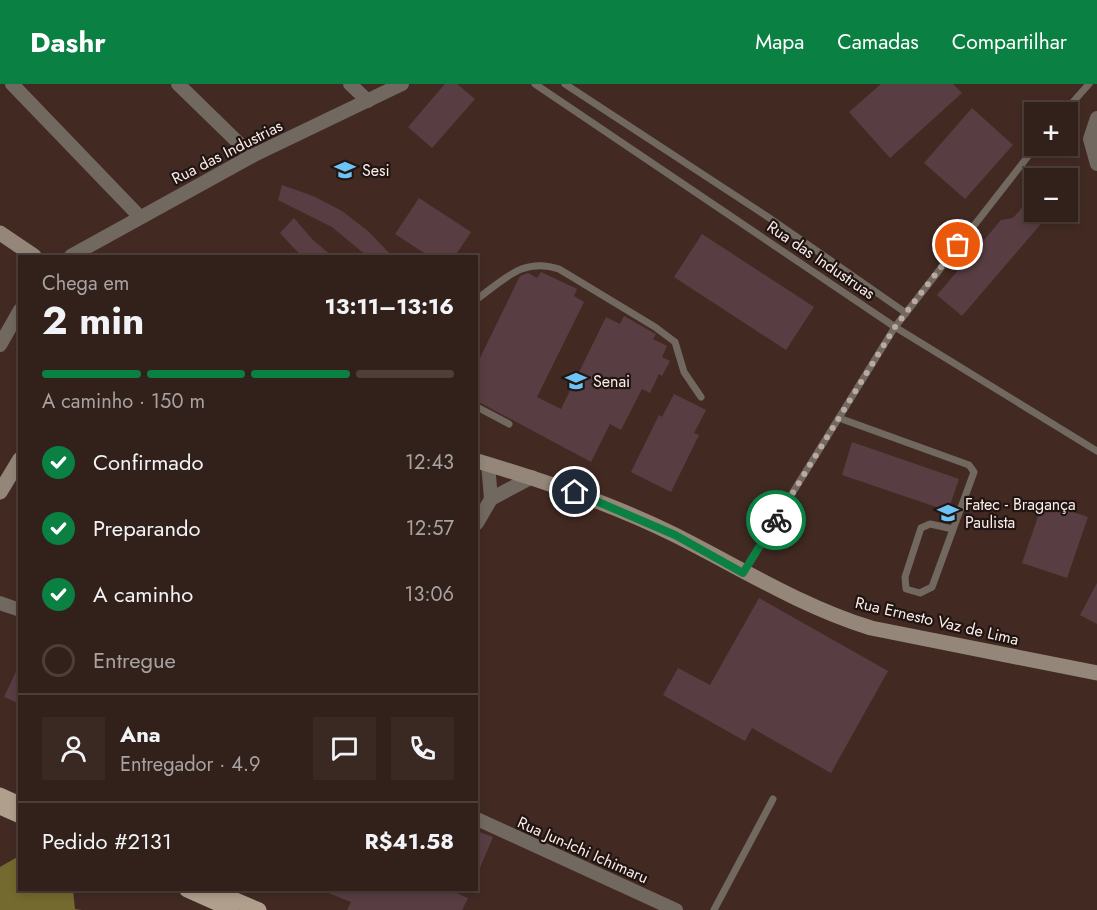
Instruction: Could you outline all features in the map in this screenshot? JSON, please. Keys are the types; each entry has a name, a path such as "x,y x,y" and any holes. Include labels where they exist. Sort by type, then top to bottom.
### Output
{"main road":[{"path":"0,795 18,803"},
{"path":"0,807 18,815"},
{"path":"189,891 232,910"},
{"path":"215,891 259,910"}],"street":[{"path":"12,84 140,217"},
{"path":"178,84 252,156"},
{"path":"350,84 368,101"},
{"name":"Rua das Industrias","path":"73,255 252,156 402,84"},
{"path":"1097,118 1090,139 1097,164"},
{"path":"0,232 33,255"},
{"path":"0,345 18,314"},
{"path":"1,488 18,462"},
{"path":"482,463 491,499"},
{"name":"Rua Ernesto Vaz de Lima","path":"482,463 532,477 626,513 675,535 743,573 813,607 871,627 1097,673"},
{"path":"478,521 491,499 532,477"},
{"path":"0,603 18,609"},
{"name":"Rua Jun-Ichi Ichimaru","path":"478,819 676,910"}],"lane":[{"name":"Rua das Industruas","path":"535,84 895,327 1097,451"},
{"path":"565,84 771,219 906,313"},
{"path":"1074,102 1089,84"},
{"path":"743,573 895,327 1028,156"},
{"path":"478,298 528,265 545,264 559,269 655,327 675,342 684,372 701,397"},
{"path":"478,408 509,424"},
{"path":"839,418 972,468 970,485 932,587 920,593 906,589 905,577 921,528 930,524 953,529"},
{"path":"714,910 773,799"}],"shaded area":[{"path":"18,857 18,891 73,891 75,909 82,910 0,910 0,867"}],"building":[{"path":"445,84 457,84 475,99 432,148 408,127"},
{"path":"881,84 953,84 962,93 890,158 849,112"},
{"path":"972,108 1013,145 965,199 924,163"},
{"path":"282,185 313,196 342,211 368,231 391,255 366,255 332,227 278,200"},
{"path":"419,198 471,232 456,255 427,255 395,234"},
{"path":"1024,206 1024,222 1042,222 962,316 937,295 1001,220 1013,218"},
{"path":"294,218 312,239 331,255 301,255 280,233"},
{"path":"702,234 814,307 786,350 674,277"},
{"path":"541,272 577,289 574,296 584,302 537,397 561,409 606,317 620,324 624,316 656,334 653,339 667,346 662,357 670,361 662,376 659,374 650,393 642,389 621,430 610,424 591,462 478,402 478,362 520,276 528,273 537,278"},
{"path":"674,394 706,410 694,433 699,435 671,492 631,472 659,415 662,417"},
{"path":"852,442 959,479 948,511 842,475"},
{"path":"1043,502 1088,517 1067,578 1022,563"},
{"path":"1097,583 1097,624 1080,615"},
{"path":"759,598 888,671 831,773 752,728 745,741 663,695 678,668 710,685"},
{"path":"18,667 18,703 4,697"},
{"path":"478,831 493,837 478,873"},
{"path":"324,891 454,891 468,898 462,910 347,910 351,902"}],"way so far":[{"path":"776,520 895,327 958,245"}],"place":[{"name":"Sesi","path":"345,170"},
{"name":"Senai","path":"576,381"},
{"name":"Fatec - Bragança Paulista","path":"948,513"}],"route":[{"path":"575,492 675,535 743,573 776,520"}]}
